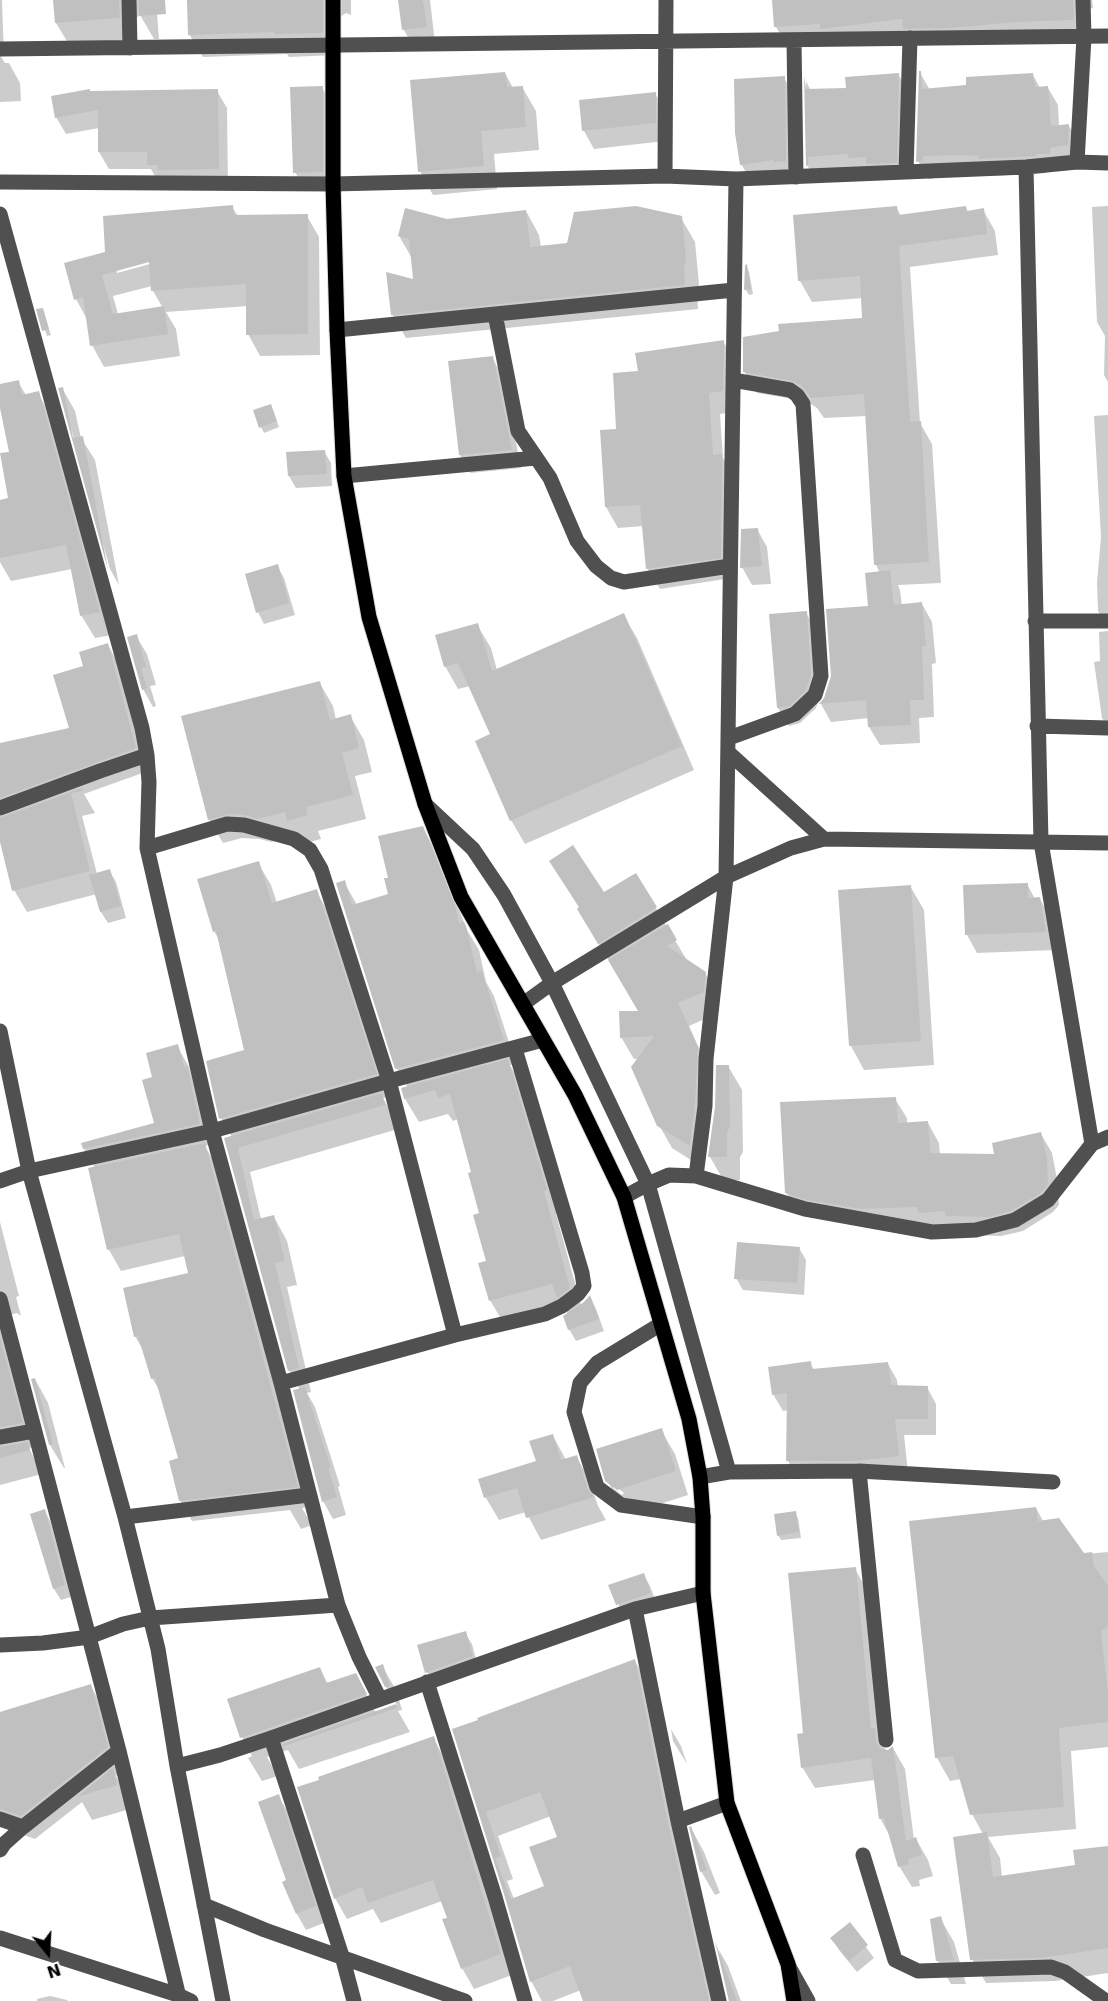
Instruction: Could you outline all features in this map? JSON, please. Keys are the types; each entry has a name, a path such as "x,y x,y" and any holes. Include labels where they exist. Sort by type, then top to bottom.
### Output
{"main road":[{"path":"333,0 333,184 344,476 369,617 425,804 461,897 574,1095 624,1197 688,1419 700,1477 703,1517 703,1593 727,1803 788,1964 794,2001"}],"street":[{"path":"129,0 130,48"},
{"path":"665,176 666,0"},
{"path":"1077,162 1084,37 1083,0"},
{"path":"0,49 1108,36"},
{"path":"906,172 910,39"},
{"path":"794,40 796,177"},
{"path":"0,182 333,184 665,176 736,179 1026,167 1077,162 1108,163"},
{"path":"1026,167 1041,842 1092,1144"},
{"path":"696,1176 705,1106 706,1059 726,878 736,179"},
{"path":"0,214 142,728 149,782 147,848 212,1131 281,1383 338,1605 359,1657 380,1699"},
{"path":"337,330 734,290"},
{"path":"495,314 518,431 554,486 577,541 596,566 610,578 624,582 730,566"},
{"path":"729,746 795,714 815,695 820,676 803,404 790,390 733,380"},
{"path":"344,476 536,458"},
{"path":"1035,621 1108,621"},
{"path":"1037,726 1108,728"},
{"path":"729,746 824,839"},
{"path":"0,808 147,755"},
{"path":"425,804 473,849 504,895 552,983 648,1184 729,1472"},
{"path":"147,848 227,824 244,825 294,840 310,850 321,869 388,1081 455,1335"},
{"path":"523,1004 552,983 726,878 790,848 824,839 1108,843"},
{"path":"0,1031 29,1172 125,1517 158,1649 177,1766 223,2001"},
{"path":"0,1181 29,1172 212,1131 543,1040"},
{"path":"281,1383 455,1335 545,1314 562,1306 578,1294 584,1286 515,1048"},
{"path":"624,1197 669,1175 696,1176 805,1209 932,1232 976,1230 1016,1220 1047,1200 1092,1144 1108,1137"},
{"path":"0,1299 183,1999"},
{"path":"661,1324 597,1363 580,1383 574,1412 597,1487 621,1505 703,1517"},
{"path":"0,1437 34,1431"},
{"path":"700,1477 729,1472 859,1472 1053,1482"},
{"path":"859,1472 886,1740"},
{"path":"125,1517 309,1495"},
{"path":"177,1766 271,1738 635,1609 703,1593"},
{"path":"0,1645 43,1643 89,1637 123,1624 150,1618 338,1605"},
{"path":"635,1609 678,1821 719,2001"},
{"path":"427,1682 525,2001"},
{"path":"271,1738 342,1956 354,2001"},
{"path":"0,1850 24,1827 119,1751"},
{"path":"678,1821 727,1803"},
{"path":"0,1819 24,1827"},
{"path":"863,1855 895,1960 918,1971 1051,1967 1065,1972 1106,2001"},
{"path":"204,1905 265,1930 465,2001"},
{"path":"0,1938 183,1999"},
{"path":"788,1964 808,2001"}],"building":[{"path":"53,0 119,0 120,18 55,23"},
{"path":"139,0 165,0 166,14 139,16"},
{"path":"187,0 323,0 323,33 188,35"},
{"path":"398,0 423,0 427,27 402,30"},
{"path":"772,0 1073,0 1074,20 1015,22 952,28 903,29 902,19 820,29 820,24 774,27"},
{"path":"919,71 921,71 922,89 966,85 966,77 1033,73 1035,87 1048,86 1051,126 1069,124 1068,145 1050,148 1050,154 1037,154 1037,156 978,159 978,156 964,155 923,156 923,161 916,162"},
{"path":"505,72 507,87 523,86 526,127 481,131 484,166 418,172 410,80"},
{"path":"899,73 897,163 866,164 866,157 848,158 848,154 808,157 806,166 804,75 806,89 846,88 845,77"},
{"path":"785,76 786,161 774,162 774,160 740,165 735,133 734,79"},
{"path":"323,86 323,172 293,173 290,87"},
{"path":"90,89 90,91 218,89 219,169 158,170 158,165 147,165 147,152 98,152 98,110 55,118 51,96"},
{"path":"656,92 656,123 582,131 579,100"},
{"path":"233,205 234,215 308,214 308,334 246,335 246,284 151,291 149,262 102,275 113,314 164,306 168,334 90,346 83,297 74,300 64,263 105,252 103,216"},
{"path":"636,206 682,216 686,259 685,285 391,315 386,272 413,279 409,239 398,236 405,208 447,219 526,210 530,247 567,243 574,212"},
{"path":"897,206 898,215 966,206 967,211 984,208 987,234 899,246 910,422 921,421 929,562 874,565 864,394 811,398 803,387 792,381 743,372 743,337 779,331 778,324 862,318 860,276 798,281 793,215"},
{"path":"747,264 751,289 744,290 745,265"},
{"path":"43,308 49,329 42,331 36,309"},
{"path":"724,340 723,391 709,393 713,455 722,454 721,558 646,569 640,505 605,507 600,430 616,429 613,373 638,371 635,353"},
{"path":"493,356 512,450 459,455 448,361"},
{"path":"19,380 22,395 39,391 100,612 80,616 66,545 0,558 0,500 8,498 0,453 9,452 0,408 0,384"},
{"path":"63,387 73,438 83,436 108,570 58,388"},
{"path":"271,404 277,421 259,428 253,410"},
{"path":"325,450 327,474 288,476 286,452"},
{"path":"758,528 762,566 740,568 741,529"},
{"path":"278,564 289,603 256,613 245,574"},
{"path":"890,570 894,605 922,602 926,646 922,646 924,700 910,700 911,725 868,727 866,700 819,704 824,698 831,676 826,609 868,606 865,573"},
{"path":"807,611 811,675 806,690 790,706 777,708 769,614"},
{"path":"624,613 682,746 510,821 475,741 490,734 458,663 444,667 435,635 478,623 492,671"},
{"path":"137,634 146,667 141,668 147,688 142,690 127,637"},
{"path":"108,643 136,748 0,798 0,743 69,728 53,675 83,666 79,652"},
{"path":"320,681 330,720 351,714 359,748 342,753 353,795 306,807 308,815 287,821 285,812 257,819 245,815 228,814 208,820 181,716"},
{"path":"82,788 83,791 71,793 90,871 12,891 0,842 0,818"},
{"path":"423,826 455,905 459,923 464,922 466,926 477,972 482,971 504,1040 395,1069 336,883 345,880 352,905 388,894 384,878 388,878 378,836"},
{"path":"573,845 604,892 636,873 657,907 598,944 577,909 579,907 549,861"},
{"path":"259,861 272,903 317,889 377,1074 219,1119 206,1061 244,1050 216,931 213,932 197,879"},
{"path":"110,869 121,906 100,912 89,875"},
{"path":"1028,883 1028,898 1040,897 1046,932 965,935 963,885"},
{"path":"911,885 921,1041 849,1046 838,890"},
{"path":"668,924 677,940 667,946 706,972 704,992 678,1003 698,1047 690,1146 657,1126 631,1067 654,1036 620,1038 619,1011 638,1011 608,960"},
{"path":"178,1044 184,1067 187,1066 200,1124 83,1149 81,1143 154,1123 142,1080 152,1077 146,1053"},
{"path":"508,1059 547,1190 544,1191 570,1288 557,1298 552,1284 489,1301 478,1263 486,1261 473,1215 479,1213 468,1173 471,1172 450,1094 438,1098 435,1090 404,1099 401,1088"},
{"path":"716,1065 729,1065 730,1127 727,1132 727,1157 708,1157 715,1107"},
{"path":"382,1093 385,1105 238,1148 254,1220 274,1215 285,1261 275,1263 299,1368 288,1371 224,1138"},
{"path":"896,1097 898,1123 928,1121 930,1153 994,1154 992,1143 1041,1132 1047,1158 1048,1184 1041,1193 1011,1211 989,1217 945,1216 945,1211 918,1213 917,1207 860,1209 807,1200 785,1193 780,1102"},
{"path":"205,1143 298,1487 179,1501 169,1461 178,1458 155,1378 151,1379 138,1336 134,1337 123,1288 188,1273 179,1234 107,1250 88,1168"},
{"path":"737,1242 800,1247 797,1283 734,1279"},
{"path":"590,1295 599,1319 568,1330 563,1316 584,1302"},
{"path":"0,1337 23,1423 0,1427"},
{"path":"811,1361 812,1369 888,1362 891,1385 928,1386 928,1419 895,1419 899,1456 855,1461 786,1461 787,1393 772,1395 768,1367"},
{"path":"35,1378 53,1444 49,1445 31,1379"},
{"path":"305,1387 331,1468 328,1468 337,1497 322,1502 293,1390"},
{"path":"662,1428 676,1471 617,1490 605,1481 596,1449"},
{"path":"553,1434 561,1460 577,1455 588,1490 594,1497 526,1518 517,1488 484,1498 478,1479 536,1461 529,1441"},
{"path":"28,1442 30,1450 0,1458 0,1447"},
{"path":"1036,1507 1038,1521 1059,1518 1084,1553 1092,1552 1094,1566 1108,1586 1108,1626 1101,1631 1108,1693 1108,1722 1059,1728 1064,1807 970,1815 953,1756 935,1758 909,1521"},
{"path":"45,1509 65,1585 53,1589 30,1514"},
{"path":"796,1511 799,1532 777,1536 774,1514"},
{"path":"856,1567 871,1729 875,1728 876,1742 881,1749 888,1750 893,1746 906,1841 916,1837 922,1855 908,1859 909,1864 898,1867 884,1818 879,1819 871,1758 801,1768 797,1734 803,1733 788,1573"},
{"path":"644,1573 651,1593 616,1605 608,1585"},
{"path":"466,1631 473,1656 425,1673 417,1645"},
{"path":"635,1659 668,1823 709,2001 583,2001 570,1966 530,1982 452,1729 478,1720 477,1718","holes":["540,1792 557,1837 529,1847 544,1886 511,1899 495,1858 501,1856 486,1812"]},
{"path":"383,1664 390,1686 385,1687 375,1667"},
{"path":"320,1667 326,1683 356,1673 367,1694 240,1738 227,1699"},
{"path":"91,1684 108,1747 21,1816 0,1809 0,1712"},
{"path":"396,1704 397,1708 284,1746 283,1744"},
{"path":"434,1736 501,1954 461,1969 442,1919 447,1918 433,1880 368,1903 362,1887 334,1899 297,1787 319,1780 318,1777"},
{"path":"113,1768 117,1785 77,1797"},
{"path":"279,1794 316,1906 296,1914 282,1882 286,1880 258,1802"},
{"path":"691,1826 707,1870 700,1872 689,1827"},
{"path":"987,1832 993,1877 1075,1865 1073,1850 1108,1846 1108,1948 1041,1958 970,1960 953,1837"},
{"path":"941,1916 954,1960 936,1961 930,1919"},
{"path":"850,1922 868,1945 849,1961 830,1938"},
{"path":"715,1941 737,2001 729,2001"}]}
